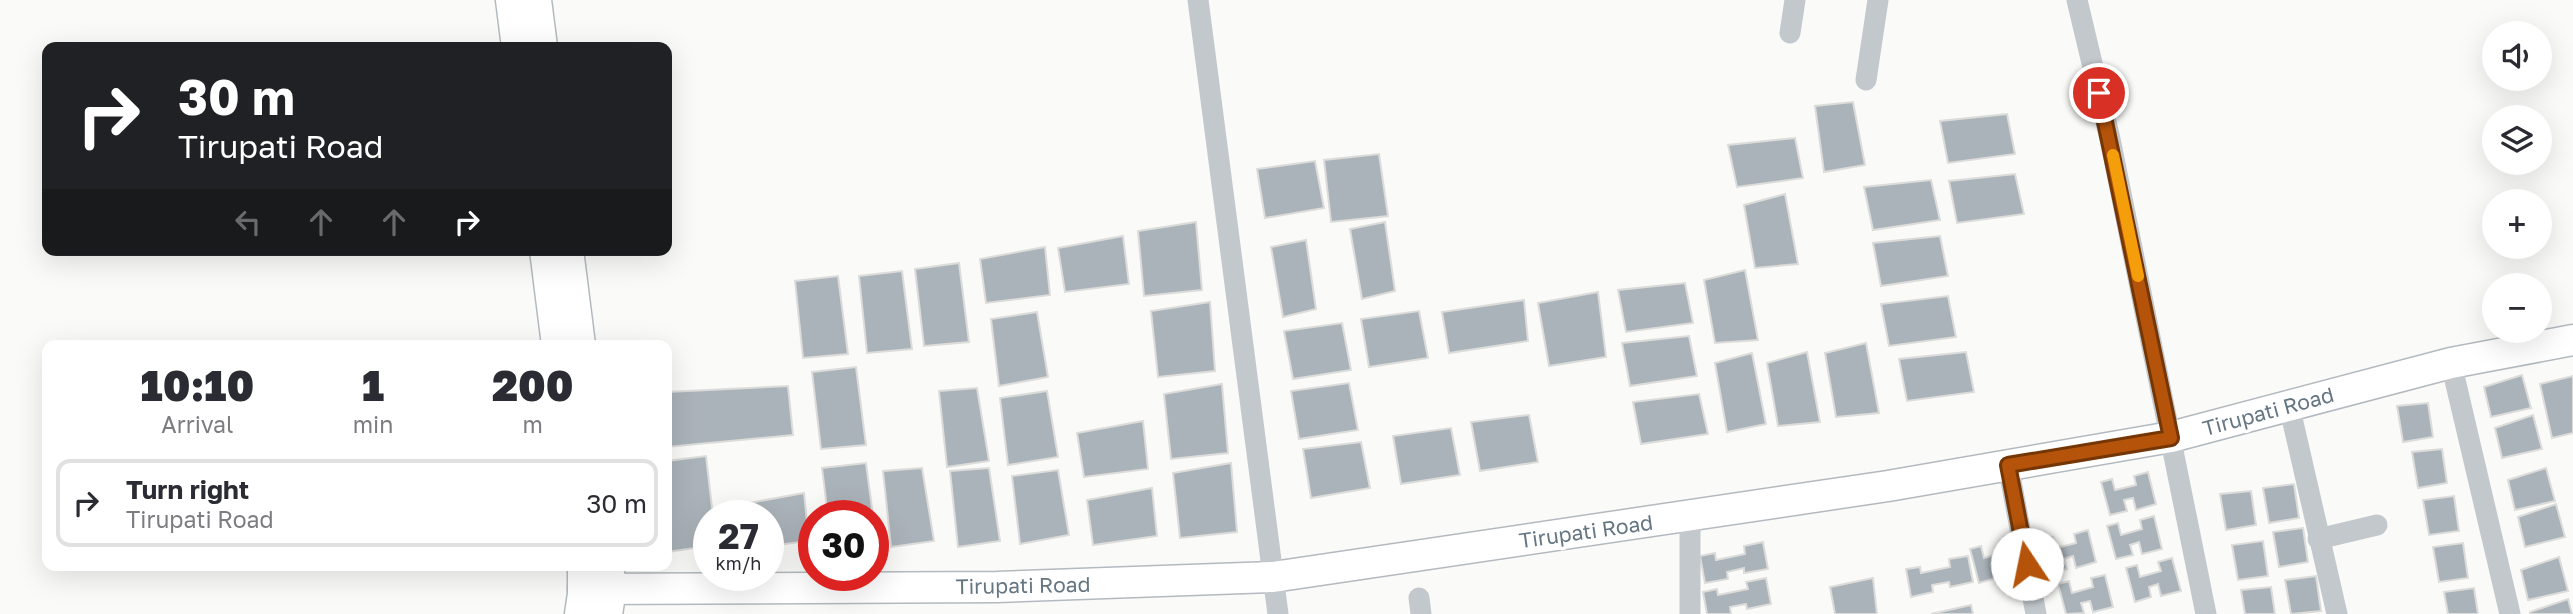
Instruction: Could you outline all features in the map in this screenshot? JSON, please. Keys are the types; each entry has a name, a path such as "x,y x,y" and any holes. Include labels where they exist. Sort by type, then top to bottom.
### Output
{"street":[{"path":"511,0 516,42"},
{"path":"536,0 541,42"},
{"path":"1198,0 1278,614"},
{"path":"1790,33 1795,0"},
{"path":"1866,80 1878,0"},
{"path":"2077,0 2110,139 2206,614"},
{"path":"546,256 556,340"},
{"path":"569,256 579,340"},
{"name":"Tirupati Road","path":"595,589 998,587 1273,577 1690,516 2171,438 2451,363 2573,340"},
{"path":"2451,363 2510,614"},
{"path":"2288,405 2337,614"},
{"path":"2008,465 2036,614"},
{"path":"1690,516 1690,614"},
{"path":"2318,539 2377,525"}],"building":[{"path":"1853,102 1865,165 1824,172 1815,106"},
{"path":"2007,114 2015,154 1948,163 1940,121"},
{"path":"1795,138 1803,178 1737,187 1728,145"},
{"path":"1379,154 1388,216 1331,222 1324,160"},
{"path":"1315,161 1324,208 1265,218 1257,169"},
{"path":"2015,174 2024,214 1957,223 1949,181"},
{"path":"1931,180 1940,220 1873,230 1864,187"},
{"path":"1785,194 1798,264 1755,268 1744,205"},
{"path":"1196,222 1202,290 1144,296 1138,231"},
{"path":"1385,222 1395,291 1362,299 1350,229"},
{"path":"1123,236 1129,284 1065,292 1058,248"},
{"path":"1940,236 1948,276 1881,286 1873,243"},
{"path":"1306,240 1316,309 1283,317 1271,247"},
{"path":"1045,247 1050,295 986,303 980,259"},
{"path":"959,263 969,342 924,346 915,269"},
{"path":"1745,270 1758,340 1715,343 1704,280"},
{"path":"902,271 912,349 867,353 859,276"},
{"path":"838,276 848,354 803,358 795,281"},
{"path":"1685,283 1693,323 1626,332 1618,290"},
{"path":"1598,292 1606,357 1549,366 1538,303"},
{"path":"1948,296 1956,337 1889,346 1881,304"},
{"path":"1524,300 1528,341 1449,353 1442,312"},
{"path":"1210,302 1215,371 1158,377 1151,311"},
{"path":"1419,311 1428,358 1369,367 1361,319"},
{"path":"1037,312 1048,377 999,386 991,319"},
{"path":"1342,323 1351,370 1293,379 1284,331"},
{"path":"1689,336 1697,376 1630,386 1622,343"},
{"path":"1866,343 1879,413 1836,417 1825,353"},
{"path":"1807,352 1820,422 1778,426 1767,363"},
{"path":"1966,352 1974,392 1907,401 1899,359"},
{"path":"1752,353 1766,424 1727,432 1715,363"},
{"path":"856,367 866,445 821,449 812,372"},
{"path":"2522,375 2531,408 2491,417 2484,387"},
{"path":"2573,376 2573,433 2552,438 2540,384"},
{"path":"1349,383 1358,430 1299,439 1291,391"},
{"path":"1222,384 1228,453 1171,459 1164,394"},
{"path":"788,386 793,435 672,447 672,392"},
{"path":"977,388 989,461 947,467 939,391"},
{"path":"1047,391 1058,457 1008,465 1000,398"},
{"path":"1699,394 1708,434 1641,444 1633,402"},
{"path":"2428,403 2433,437 2403,442 2397,406"},
{"path":"1529,415 1538,462 1480,471 1471,422"},
{"path":"2533,415 2542,449 2502,458 2495,428"},
{"path":"1143,421 1148,469 1084,477 1077,433"},
{"path":"1451,428 1460,475 1401,484 1393,436"},
{"path":"1361,442 1370,488 1311,498 1303,449"},
{"path":"2442,449 2447,483 2418,488 2412,452"},
{"path":"706,456 711,500 693,500 693,548 672,551 672,460"},
{"path":"866,463 871,500 826,500 822,468"},
{"path":"1231,463 1237,532 1180,538 1173,473"},
{"path":"922,468 934,541 891,547 889,500 886,500 883,471"},
{"path":"989,468 1000,541 958,547 950,471"},
{"path":"2546,468 2555,501 2515,510 2508,480"},
{"path":"1058,470 1069,535 1020,544 1012,476"},
{"path":"2148,472 2156,504 2136,510 2133,498 2124,500 2127,511 2110,515 2101,482 2112,479 2115,490 2136,485 2134,476"},
{"path":"2294,484 2299,518 2269,523 2263,488"},
{"path":"1152,488 1157,536 1093,545 1087,500"},
{"path":"2251,491 2256,525 2226,530 2220,494"},
{"path":"804,493 805,500 798,500 798,542 784,544 784,500 766,500"},
{"path":"2454,496 2459,531 2429,535 2423,500"},
{"path":"2556,504 2565,537 2525,547 2518,517"},
{"path":"2154,516 2162,549 2142,554 2139,542 2130,545 2133,555 2116,559 2107,526 2118,523 2121,535 2142,529 2140,520"},
{"path":"2303,528 2308,562 2279,567 2273,532"},
{"path":"2088,530 2096,562 2076,568 2073,556 2064,559 2067,569 2050,573 2042,540 2053,537 2056,548 2076,543 2074,534"},
{"path":"2016,540 2025,572 2005,577 2002,566 1993,568 1996,578 1979,583 1970,549 1981,546 1984,558 2005,552 2003,543"},
{"path":"2263,541 2268,576 2238,580 2232,545"},
{"path":"1763,542 1768,569 1744,573 1744,568 1727,572 1728,579 1705,583 1700,556 1715,553 1716,560 1745,554 1744,546"},
{"path":"2463,543 2468,578 2439,582 2433,547"},
{"path":"1968,556 1973,582 1950,587 1949,582 1932,585 1933,592 1911,597 1906,569 1920,567 1921,573 1950,567 1949,559"},
{"path":"2559,557 2568,591 2528,600 2521,570"},
{"path":"2172,558 2181,591 2161,596 2158,584 2149,587 2151,597 2135,602 2126,568 2137,565 2140,577 2161,571 2158,562"},
{"path":"2105,575 2113,607 2093,612 2090,601 2081,603 2084,613 2066,614 2058,584 2069,581 2072,593 2093,587 2091,578"},
{"path":"2316,576 2321,611 2291,614 2285,580"},
{"path":"1766,578 1771,604 1747,609 1746,604 1730,607 1731,614 1707,614 1703,592 1717,589 1718,595 1748,589 1746,582"},
{"path":"1873,578 1877,614 1835,614 1830,587"},
{"path":"2271,587 2275,614 2245,614 2241,590"},
{"path":"2474,588 2478,614 2448,614 2444,592"},
{"path":"2568,599 2572,614 2530,614 2530,612"},
{"path":"1971,605 1973,614 1931,614"}],"slow traffic":[{"path":"2113,155 2138,276"}],"route":[{"path":"2027,564 2008,465 2171,438 2099,93"}]}
